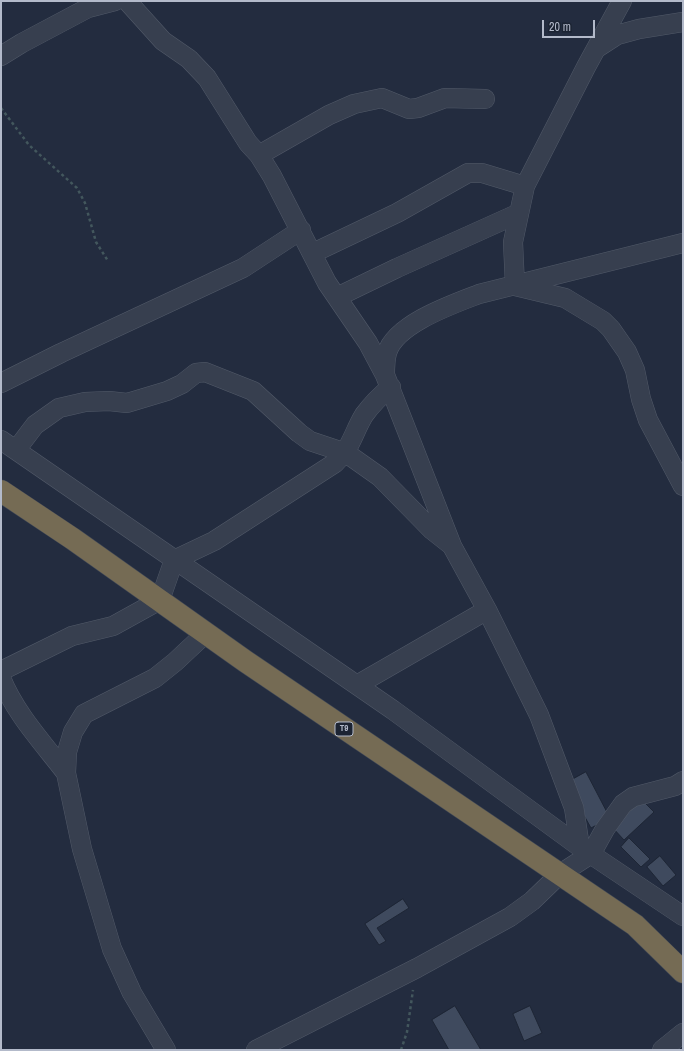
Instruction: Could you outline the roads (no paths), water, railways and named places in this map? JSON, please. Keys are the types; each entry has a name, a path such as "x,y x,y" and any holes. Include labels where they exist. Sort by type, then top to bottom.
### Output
{"highway":[{"name":"T9","path":"1,491 74,539 251,666 635,925 683,972"}],"street":[{"path":"1,56 22,43 88,8 115,1"},
{"path":"126,1 163,41 189,59 208,78 244,137 259,155 301,230 328,283 368,343 388,381 452,546 487,610 538,715 574,808 586,851"},
{"path":"515,286 513,242 517,214 524,186 586,66 622,1"},
{"path":"597,48 617,35 640,29 683,22"},
{"path":"259,155 329,115 354,104 382,98 409,109 418,108 445,98 485,99"},
{"path":"313,254 397,213 468,173 482,173 524,186"},
{"path":"337,297 397,268 517,214"},
{"path":"1,383 60,353 243,268 301,230"},
{"path":"1,671 72,636 113,626 160,600 174,560 214,541 285,497 335,463 346,453 364,415 388,381 387,352 394,339 408,328 446,306 479,294 683,243"},
{"path":"515,286 565,298 603,321 612,329 627,352 635,370 641,399 648,420 683,486"},
{"path":"452,546 432,530 380,477 346,453 310,441 299,433 253,391 205,372 196,373 182,384 167,390 127,403 109,401 85,402 59,408 8,445 357,685 586,851 683,916"},
{"path":"357,685 487,610"},
{"path":"166,1050 132,993 112,949 82,849 66,773 67,752 73,732 84,714 155,678 175,662 206,633"},
{"path":"1,678 6,691 18,711 66,773"},
{"path":"256,1050 417,968 510,917 532,901 586,851 623,804 633,797 674,786 683,781"},
{"path":"662,1050 683,1033"}]}
